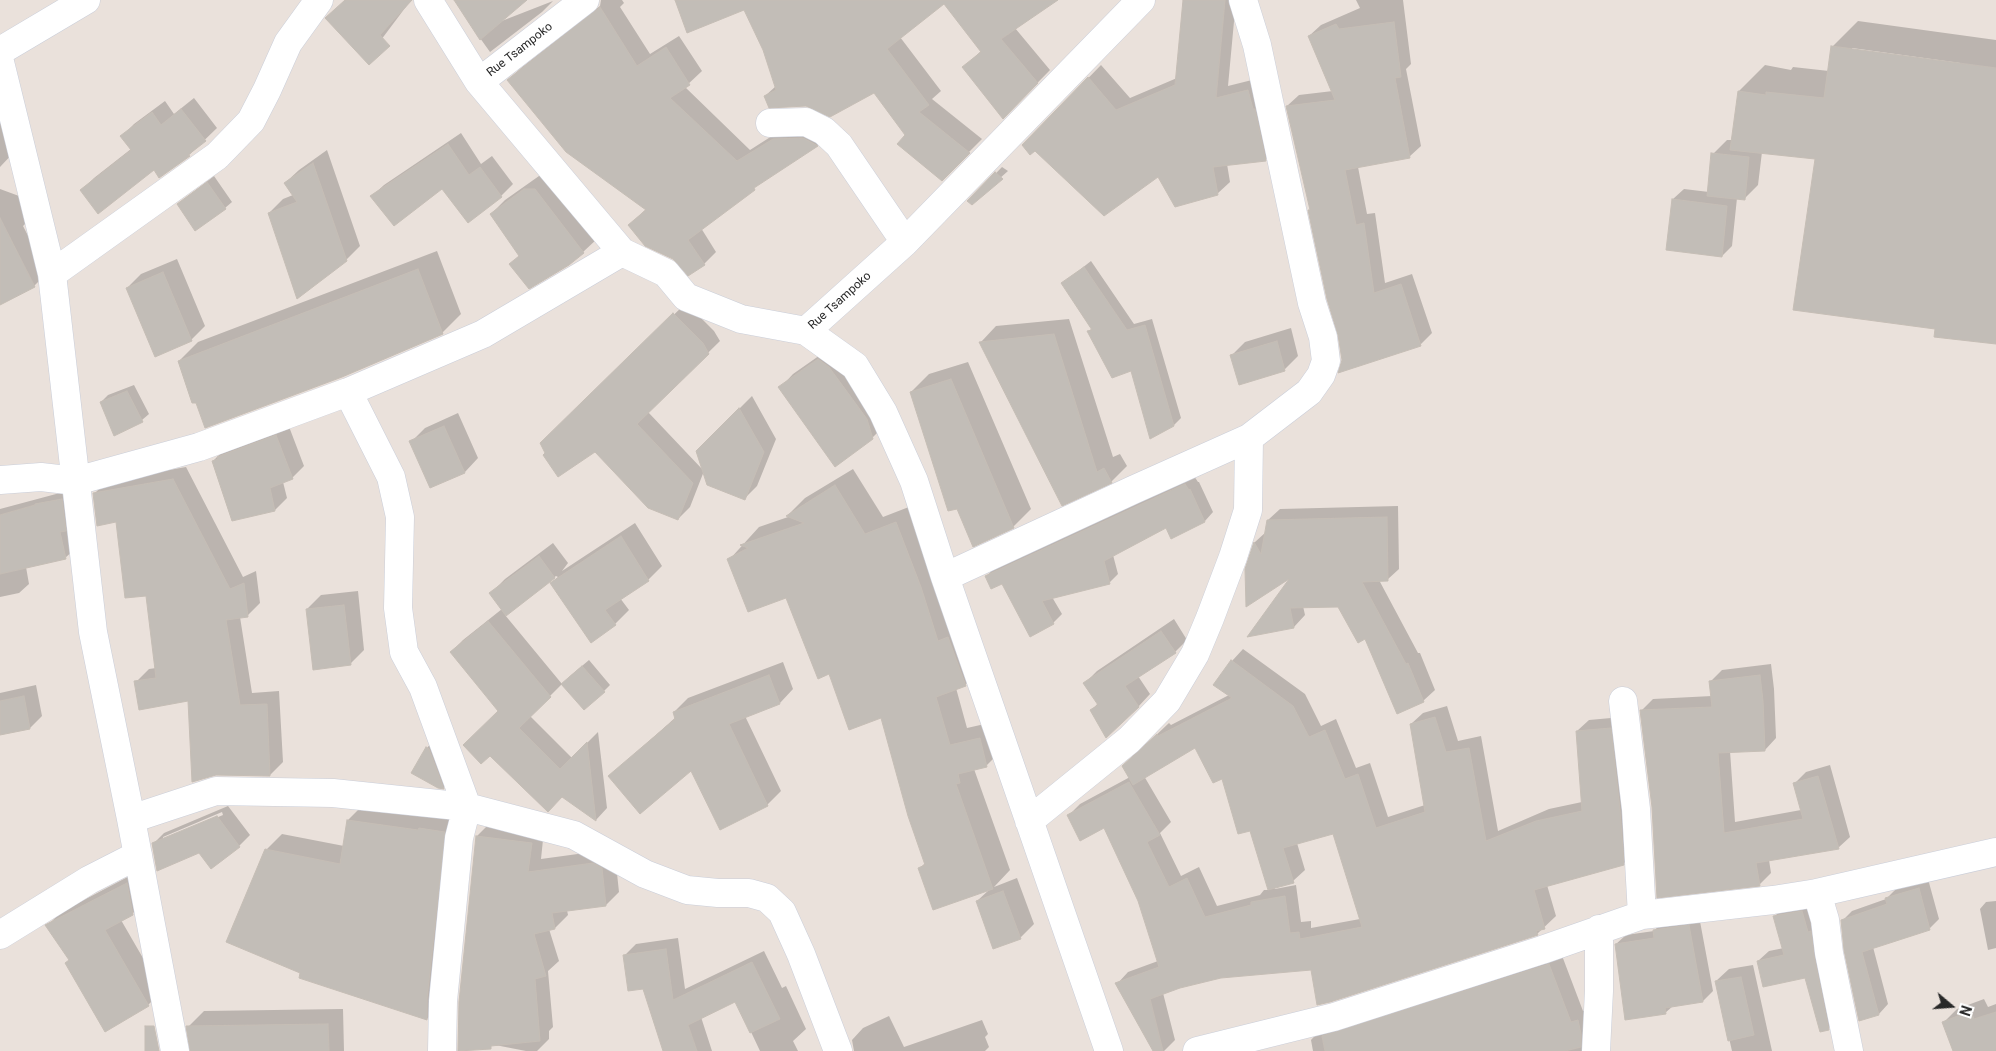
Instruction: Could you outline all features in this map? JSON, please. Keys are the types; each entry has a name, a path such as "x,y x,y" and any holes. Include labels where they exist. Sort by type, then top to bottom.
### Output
{"street":[{"path":"0,51 86,0"},
{"path":"52,274 217,156 251,120 288,43 319,0"},
{"path":"428,0 479,82"},
{"name":"Rue Tsampoko","path":"585,0 479,82 622,252 666,274 686,297 741,319 806,332 905,242 1142,0"},
{"path":"945,577 1249,438 1309,392 1321,375 1326,361 1323,337 1312,304 1257,45 1243,0"},
{"path":"0,62 52,274 93,632 175,1051"},
{"path":"770,123 806,122 824,131 839,145 905,242"},
{"path":"0,480 41,477 76,481 198,447 348,392 483,334 622,252"},
{"path":"806,332 855,366 883,412 914,481 1028,821 1108,1051"},
{"path":"348,392 391,477 400,517 398,608 404,652 423,687 467,807 460,838 443,1002 442,1051"},
{"path":"1028,821 1129,740 1167,701 1195,654 1210,618 1248,510 1249,438"},
{"path":"1623,701 1636,809 1642,915"},
{"path":"131,819 216,791 333,793 467,807 574,834 645,874 687,890 749,893 767,898 782,912 801,954 838,1051"},
{"path":"1197,1051 1334,1017 1642,915 1817,893 1996,852"},
{"path":"0,935 89,880 138,855"},
{"path":"1817,893 1825,920 1829,953 1849,1051"},
{"path":"1596,1051 1599,991 1599,929"}],"building":[{"path":"345,0 412,0 380,35 390,46 369,65 325,18"},
{"path":"454,0 527,0 480,40"},
{"path":"675,0 1058,0 1001,39 1038,83 1003,119 962,67 981,52 944,4 887,49 929,105 919,112 970,153 942,181 897,144 905,135 874,93 830,117 806,106 769,108 764,96 776,90 763,50 744,10 687,33"},
{"path":"1183,0 1225,0 1216,98 1248,90 1253,109 1255,109 1266,161 1213,167 1218,195 1175,207 1158,177 1104,216 1035,151 1030,155 1022,145 1088,77 1116,110 1175,85"},
{"path":"600,7 637,66 666,47 690,85 670,98 737,161 773,139 803,138 818,146 754,188 755,190 688,240 705,265 688,276 673,259 645,246 628,225 646,210 566,152 507,80"},
{"path":"1394,22 1401,77 1395,78 1410,158 1345,170 1356,225 1364,223 1374,293 1401,284 1421,346 1338,373 1342,360 1338,335 1327,299 1308,210 1310,210 1286,106 1335,100 1308,36 1336,24 1339,29"},
{"path":"1831,46 1996,68 1996,344 1934,337 1935,329 1793,310 1815,159 1730,150 1738,91 1766,95 1766,92 1824,98"},
{"path":"181,109 206,141 188,155 190,156 159,178 154,170 98,214 80,190 131,150 120,136 152,112 161,125"},
{"path":"448,144 469,175 480,167 502,197 468,223 442,189 394,226 370,196"},
{"path":"1711,153 1749,157 1745,200 1707,196"},
{"path":"313,163 347,261 297,299 268,213 297,202 284,183"},
{"path":"995,172 1003,179 972,205 967,201"},
{"path":"207,182 226,209 195,231 177,204"},
{"path":"524,189 535,189 584,253 569,265 529,289 509,264 519,256 490,214"},
{"path":"1672,199 1727,206 1722,257 1666,250"},
{"path":"0,218 35,287 0,305"},
{"path":"1084,267 1127,330 1145,325 1174,426 1150,439 1131,371 1112,378 1087,331 1092,330 1061,283"},
{"path":"418,269 443,334 342,377 205,428 196,403 192,403 178,361"},
{"path":"163,272 192,341 155,357 126,288"},
{"path":"673,313 703,343 709,354 637,424 693,483 678,520 648,508 595,452 558,477 543,455 545,453 540,443"},
{"path":"1054,334 1097,472 1104,468 1112,483 1062,506 979,342"},
{"path":"1277,341 1285,371 1239,385 1230,355"},
{"path":"818,359 829,367 867,419 873,439 835,467 778,387"},
{"path":"951,379 1014,528 973,547 957,509 948,511 910,392"},
{"path":"127,391 143,422 114,436 100,402"},
{"path":"739,408 764,452 745,500 707,485 696,451"},
{"path":"444,426 465,473 430,488 409,441"},
{"path":"276,435 293,479 270,488 275,511 232,521 212,461 218,459 217,457"},
{"path":"173,479 230,589 244,583 248,617 226,620 240,705 267,704 270,776 216,775 192,782 188,701 139,710 134,681 156,678 146,596 125,598 116,522 97,526 93,493"},
{"path":"1185,484 1190,489 1205,522 1171,539 1166,528 1104,561 1110,584 1042,601 1054,624 1030,637 1002,584 991,589 985,576"},
{"path":"835,485 865,534 896,522 921,587 938,641 948,637 966,686 936,697 950,745 980,738 987,767 958,774 960,783 956,784 993,889 933,910 918,868 925,865 908,816 881,718 849,730 829,674 818,679 786,598 748,612 727,559 748,548 740,545 804,523 786,516"},
{"path":"62,499 66,531 60,532 66,559 0,574 0,515 35,504"},
{"path":"1387,517 1388,581 1362,582 1406,664 1408,663 1424,702 1397,714 1365,639 1358,643 1338,607 1290,608 1294,628 1247,637 1289,579 1246,607 1245,569 1254,542 1261,554 1267,520"},
{"path":"621,536 649,581 605,610 616,625 591,643 550,583"},
{"path":"539,556 555,578 506,616 489,593"},
{"path":"344,605 351,665 313,670 306,609"},
{"path":"488,621 551,697 519,728 560,769 587,742 596,821 562,797 548,812 490,756 481,764 463,745 498,711 450,652"},
{"path":"1161,631 1176,653 1125,686 1139,707 1106,738 1090,710 1098,705 1083,683"},
{"path":"1231,660 1293,706 1309,737 1325,730 1345,779 1358,774 1376,828 1425,812 1410,724 1435,717 1446,752 1469,748 1486,841 1536,821 1582,811 1576,731 1611,728 1624,865 1534,890 1545,929 1536,931 1538,935 1330,1002 1317,1005 1311,970 1221,978 1180,988 1150,999 1163,1051 1153,1051 1115,983 1159,967 1138,901 1104,828 1080,841 1067,815 1129,782 1160,835 1147,842 1169,887 1187,878 1205,917 1251,905 1251,902 1285,896 1290,933 1299,932 1300,939 1362,927 1333,834 1283,848 1294,883 1268,890 1250,831 1238,834 1222,779 1213,783 1195,748 1133,785 1122,766 1157,734 1158,736 1232,698 1213,685"},
{"path":"582,666 605,692 584,710 561,684"},
{"path":"769,675 780,704 729,724 768,806 720,830 691,771 640,814 608,776 675,719 673,712"},
{"path":"1760,675 1765,751 1718,753 1724,833 1803,819 1793,783 1818,776 1839,849 1756,863 1760,886 1657,898 1652,807 1640,710 1712,707 1709,681"},
{"path":"24,696 30,729 0,735 0,701"},
{"path":"426,747 429,749 444,789 438,788 411,773"},
{"path":"217,816 240,847 211,869 199,853 157,871 152,843"},
{"path":"347,820 445,832 427,999 427,1020 299,978 300,973 226,942 265,849 340,864"},
{"path":"476,836 532,843 528,872 593,863 602,868 606,906 552,913 555,929 534,934 546,976 535,979 540,1041 491,1046 491,1049 458,1051 459,1002"},
{"path":"127,883 133,915 105,930 149,1006 105,1032 65,963 69,960 45,925"},
{"path":"1919,888 1930,930 1862,952 1879,1015 1859,1021 1844,950 1841,920 1887,904 1885,898"},
{"path":"1003,891 1021,939 993,949 976,901"},
{"path":"1802,911 1808,932 1811,931 1814,956 1829,1030 1820,1032 1805,978 1763,987 1757,961 1784,955 1773,916"},
{"path":"1689,925 1703,1002 1665,1008 1666,1014 1625,1020 1615,944 1654,938 1653,930"},
{"path":"666,949 673,1000 752,962 780,1019 750,1033 735,1002 688,1025 697,1051 663,1051 643,989 628,991 623,955"},
{"path":"1549,964 1571,1022 1578,1020 1581,1047 1565,1051 1325,1051 1322,1036"},
{"path":"1741,977 1754,1035 1728,1041 1715,981"},
{"path":"1971,1011 1974,1019 1996,1012 1996,1051 1953,1051 1942,1022"},
{"path":"328,1024 329,1051 190,1051 186,1026"},
{"path":"145,1026 154,1026 159,1051 145,1051"}]}
